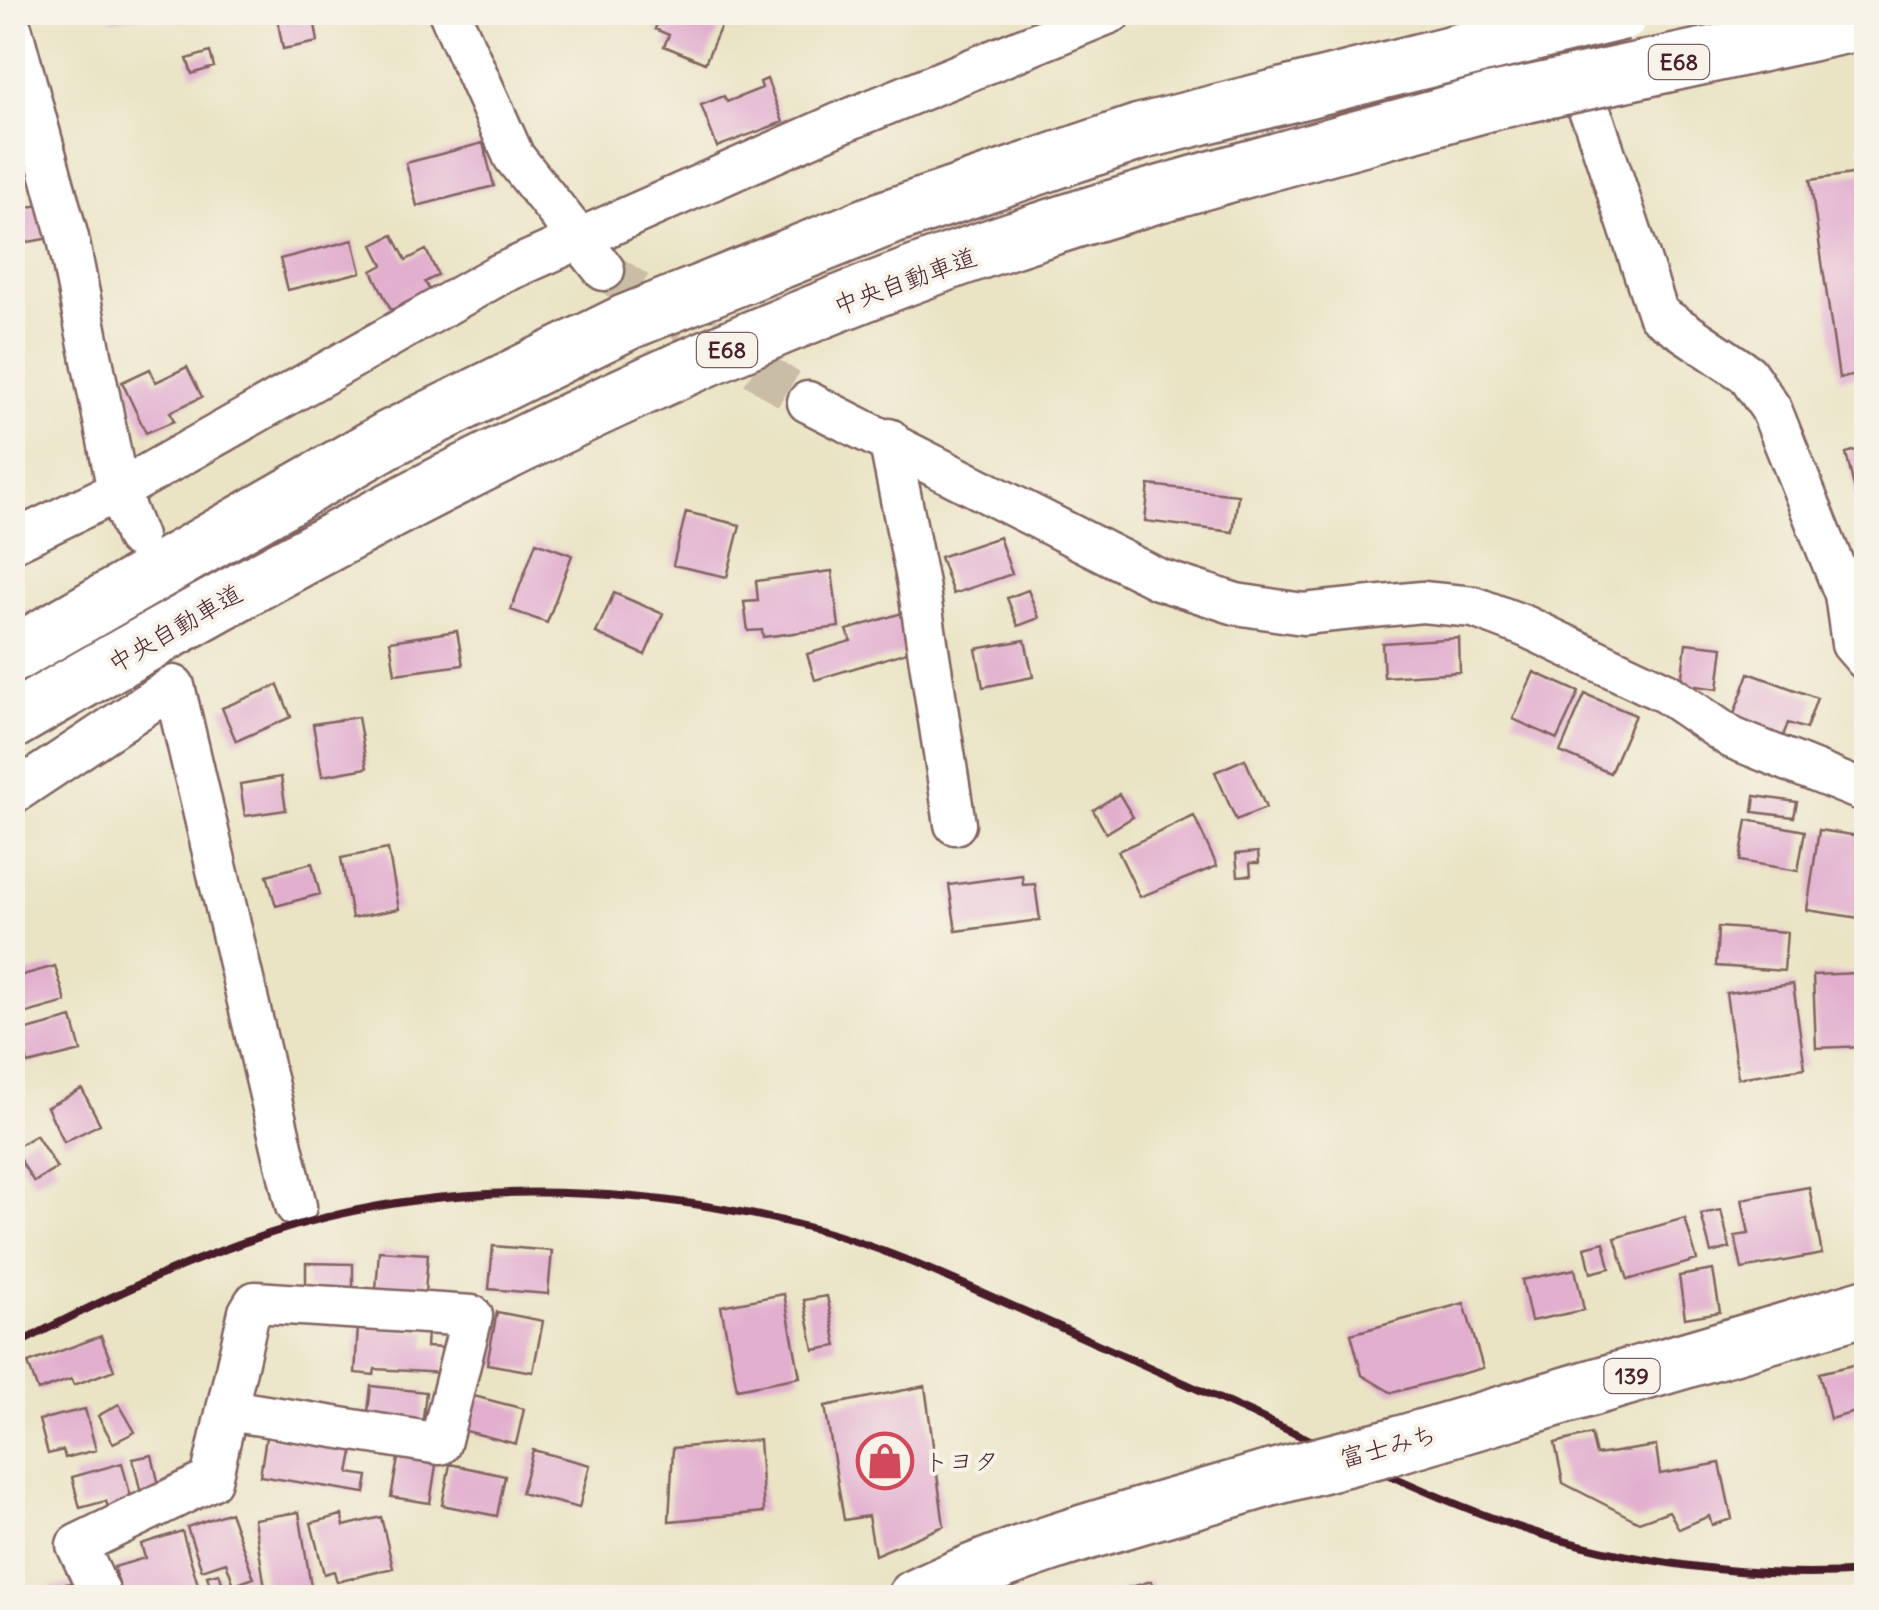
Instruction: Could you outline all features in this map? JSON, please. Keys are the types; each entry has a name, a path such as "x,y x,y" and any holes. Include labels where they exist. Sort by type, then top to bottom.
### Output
{"highway":[{"name":"E68","path":"12,655 388,439 628,322 887,218 1140,132 1622,12"},
{"name":"中央自動車道","path":"12,721 420,492 656,379 911,275 1152,196 1492,102 1866,22"},
{"name":"富士みち","path":"948,1590 1267,1479 1397,1445 1866,1307"}],"street":[{"path":"449,12 514,157 591,255"},
{"path":"12,542 118,492 498,275 591,255 838,124 1112,12"},
{"path":"1544,12 1594,122 1658,314 1747,374 1771,409 1845,594 1852,644 1866,660"},
{"path":"12,31 68,238 118,492 136,537"},
{"path":"808,402 889,439 1017,511 1158,579 1236,604 1303,614 1422,602 1474,606 1541,633 1666,693 1732,738 1866,792"},
{"path":"889,439 918,584 955,824"},
{"path":"12,794 174,686 296,1206"},
{"path":"102,1598 77,1545 211,1480 249,1312 255,1302 472,1316 440,1444 228,1410"}],"building":[{"path":"111,12 141,12 141,14 112,20"},
{"path":"276,12 313,12 318,42 283,49"},
{"path":"661,12 726,14 705,63 664,46 669,35 655,29"},
{"path":"210,52 214,67 192,74 187,59"},
{"path":"767,79 783,122 717,147 701,105 724,96 727,102 762,88 760,82"},
{"path":"23,121 29,164 12,166 12,123"},
{"path":"483,143 494,186 417,206 406,163"},
{"path":"1866,172 1866,374 1839,378 1810,180"},
{"path":"45,204 50,238 12,245 12,210"},
{"path":"393,235 406,260 426,250 438,275 425,282 430,291 391,310 372,271 383,265 373,245"},
{"path":"353,240 361,272 288,290 280,259"},
{"path":"187,367 202,397 170,412 174,421 146,433 122,382 150,369 156,382"},
{"path":"1866,447 1866,525 1863,526 1846,453"},
{"path":"1149,485 1238,495 1233,532 1145,521"},
{"path":"686,512 740,525 727,577 673,565"},
{"path":"999,537 1012,574 953,594 940,557"},
{"path":"536,542 572,555 547,623 511,610"},
{"path":"832,571 839,627 763,637 762,630 748,631 744,602 758,601 756,581"},
{"path":"1028,590 1039,618 1018,626 1007,598"},
{"path":"614,593 663,614 645,655 596,633"},
{"path":"905,612 917,649 815,680 807,654 851,641 847,630"},
{"path":"457,631 463,665 395,674 390,641"},
{"path":"1459,638 1460,672 1384,677 1382,643"},
{"path":"1025,640 1033,677 983,687 976,649"},
{"path":"1686,643 1723,647 1718,689 1681,684"},
{"path":"1534,672 1579,692 1557,739 1513,719"},
{"path":"1749,673 1817,698 1806,729 1788,723 1780,744 1730,725"},
{"path":"278,685 291,717 236,741 222,708"},
{"path":"1585,694 1635,715 1610,773 1560,752"},
{"path":"358,717 367,768 322,776 313,724"},
{"path":"1245,759 1266,808 1236,820 1215,772"},
{"path":"281,777 286,810 245,816 240,784"},
{"path":"1119,794 1133,817 1106,833 1093,810"},
{"path":"1755,796 1797,802 1794,817 1753,812"},
{"path":"1194,816 1217,866 1140,897 1118,851"},
{"path":"1747,820 1805,831 1798,871 1740,861"},
{"path":"1819,830 1866,837 1866,919 1807,910"},
{"path":"388,849 399,909 352,918 341,858"},
{"path":"1258,852 1259,863 1250,863 1251,875 1238,876 1236,854"},
{"path":"312,863 320,894 276,906 267,875"},
{"path":"1022,875 1023,885 1035,884 1040,920 956,931 949,885"},
{"path":"1718,927 1787,932 1784,971 1716,966"},
{"path":"55,966 66,1002 17,1016 12,978"},
{"path":"1858,973 1858,986 1866,986 1866,1046 1816,1048 1813,975"},
{"path":"1793,984 1805,1068 1738,1078 1726,993"},
{"path":"72,1018 81,1051 28,1064 20,1032"},
{"path":"82,1089 100,1124 64,1142 47,1107"},
{"path":"36,1135 57,1168 34,1182 13,1149"},
{"path":"1809,1187 1822,1254 1742,1269 1735,1236 1749,1234 1742,1199"},
{"path":"1721,1210 1730,1248 1711,1253 1701,1214"},
{"path":"1685,1218 1697,1260 1628,1280 1615,1238"},
{"path":"1604,1242 1610,1268 1591,1273 1585,1247"},
{"path":"493,1246 552,1251 548,1294 489,1289"},
{"path":"379,1251 428,1254 425,1293 376,1290"},
{"path":"306,1263 353,1264 353,1290 306,1289"},
{"path":"1575,1269 1584,1310 1531,1321 1522,1280"},
{"path":"1713,1270 1720,1312 1685,1318 1679,1276"},
{"path":"784,1294 800,1377 737,1389 721,1306"},
{"path":"827,1296 837,1346 814,1350 804,1300"},
{"path":"1464,1303 1483,1368 1392,1393 1362,1375 1351,1334"},
{"path":"497,1312 543,1321 533,1372 487,1364"},
{"path":"358,1327 427,1332 426,1347 445,1348 443,1373 375,1369 374,1375 355,1373"},
{"path":"101,1336 114,1370 74,1385 71,1379 38,1391 28,1363"},
{"path":"1866,1362 1866,1409 1830,1419 1819,1373"},
{"path":"371,1386 426,1392 422,1427 367,1421"},
{"name":"トヨタ","path":"925,1386 944,1526 875,1555 868,1516 844,1520 825,1406"},
{"path":"470,1395 524,1409 516,1444 462,1430"},
{"path":"119,1404 135,1432 113,1443 98,1416"},
{"path":"85,1409 96,1450 65,1458 63,1450 48,1454 39,1420"},
{"path":"1591,1434 1596,1455 1656,1446 1660,1474 1720,1463 1732,1519 1712,1525 1709,1516 1679,1529 1669,1511 1639,1522 1563,1483 1555,1443"},
{"path":"266,1437 354,1447 349,1473 368,1476 365,1493 260,1476"},
{"path":"759,1440 764,1512 669,1521 673,1448"},
{"path":"533,1450 590,1465 579,1508 521,1493"},
{"path":"399,1453 437,1459 430,1503 391,1497"},
{"path":"152,1455 161,1494 142,1498 133,1459"},
{"path":"122,1463 133,1505 109,1511 106,1501 80,1508 72,1477"},
{"path":"450,1464 505,1476 497,1516 442,1505"},
{"path":"230,1512 254,1578 234,1585 226,1562 202,1570 187,1527"},
{"path":"299,1512 311,1587 266,1594 254,1519"},
{"path":"342,1515 344,1526 381,1517 393,1568 337,1582 334,1571 324,1574 311,1523"},
{"path":"182,1531 202,1598 123,1598 114,1567 145,1558 141,1544"},
{"path":"219,1573 225,1591 213,1595 207,1576"},
{"path":"1151,1581 1156,1598 1120,1598 1118,1591"},
{"path":"70,1583 74,1598 19,1598 19,1596"},
{"path":"1243,1590 1245,1598 1221,1597"}],"tunnel":[{"path":"604,270 808,402"}],"railway":[{"path":"12,1347 190,1263 301,1224 363,1209 492,1194 624,1196 689,1203 815,1229 898,1257 1413,1486 1559,1540 1646,1559 1735,1571 1866,1572"}],"place":[{"name":"トヨタ","path":"885,1461"}]}
